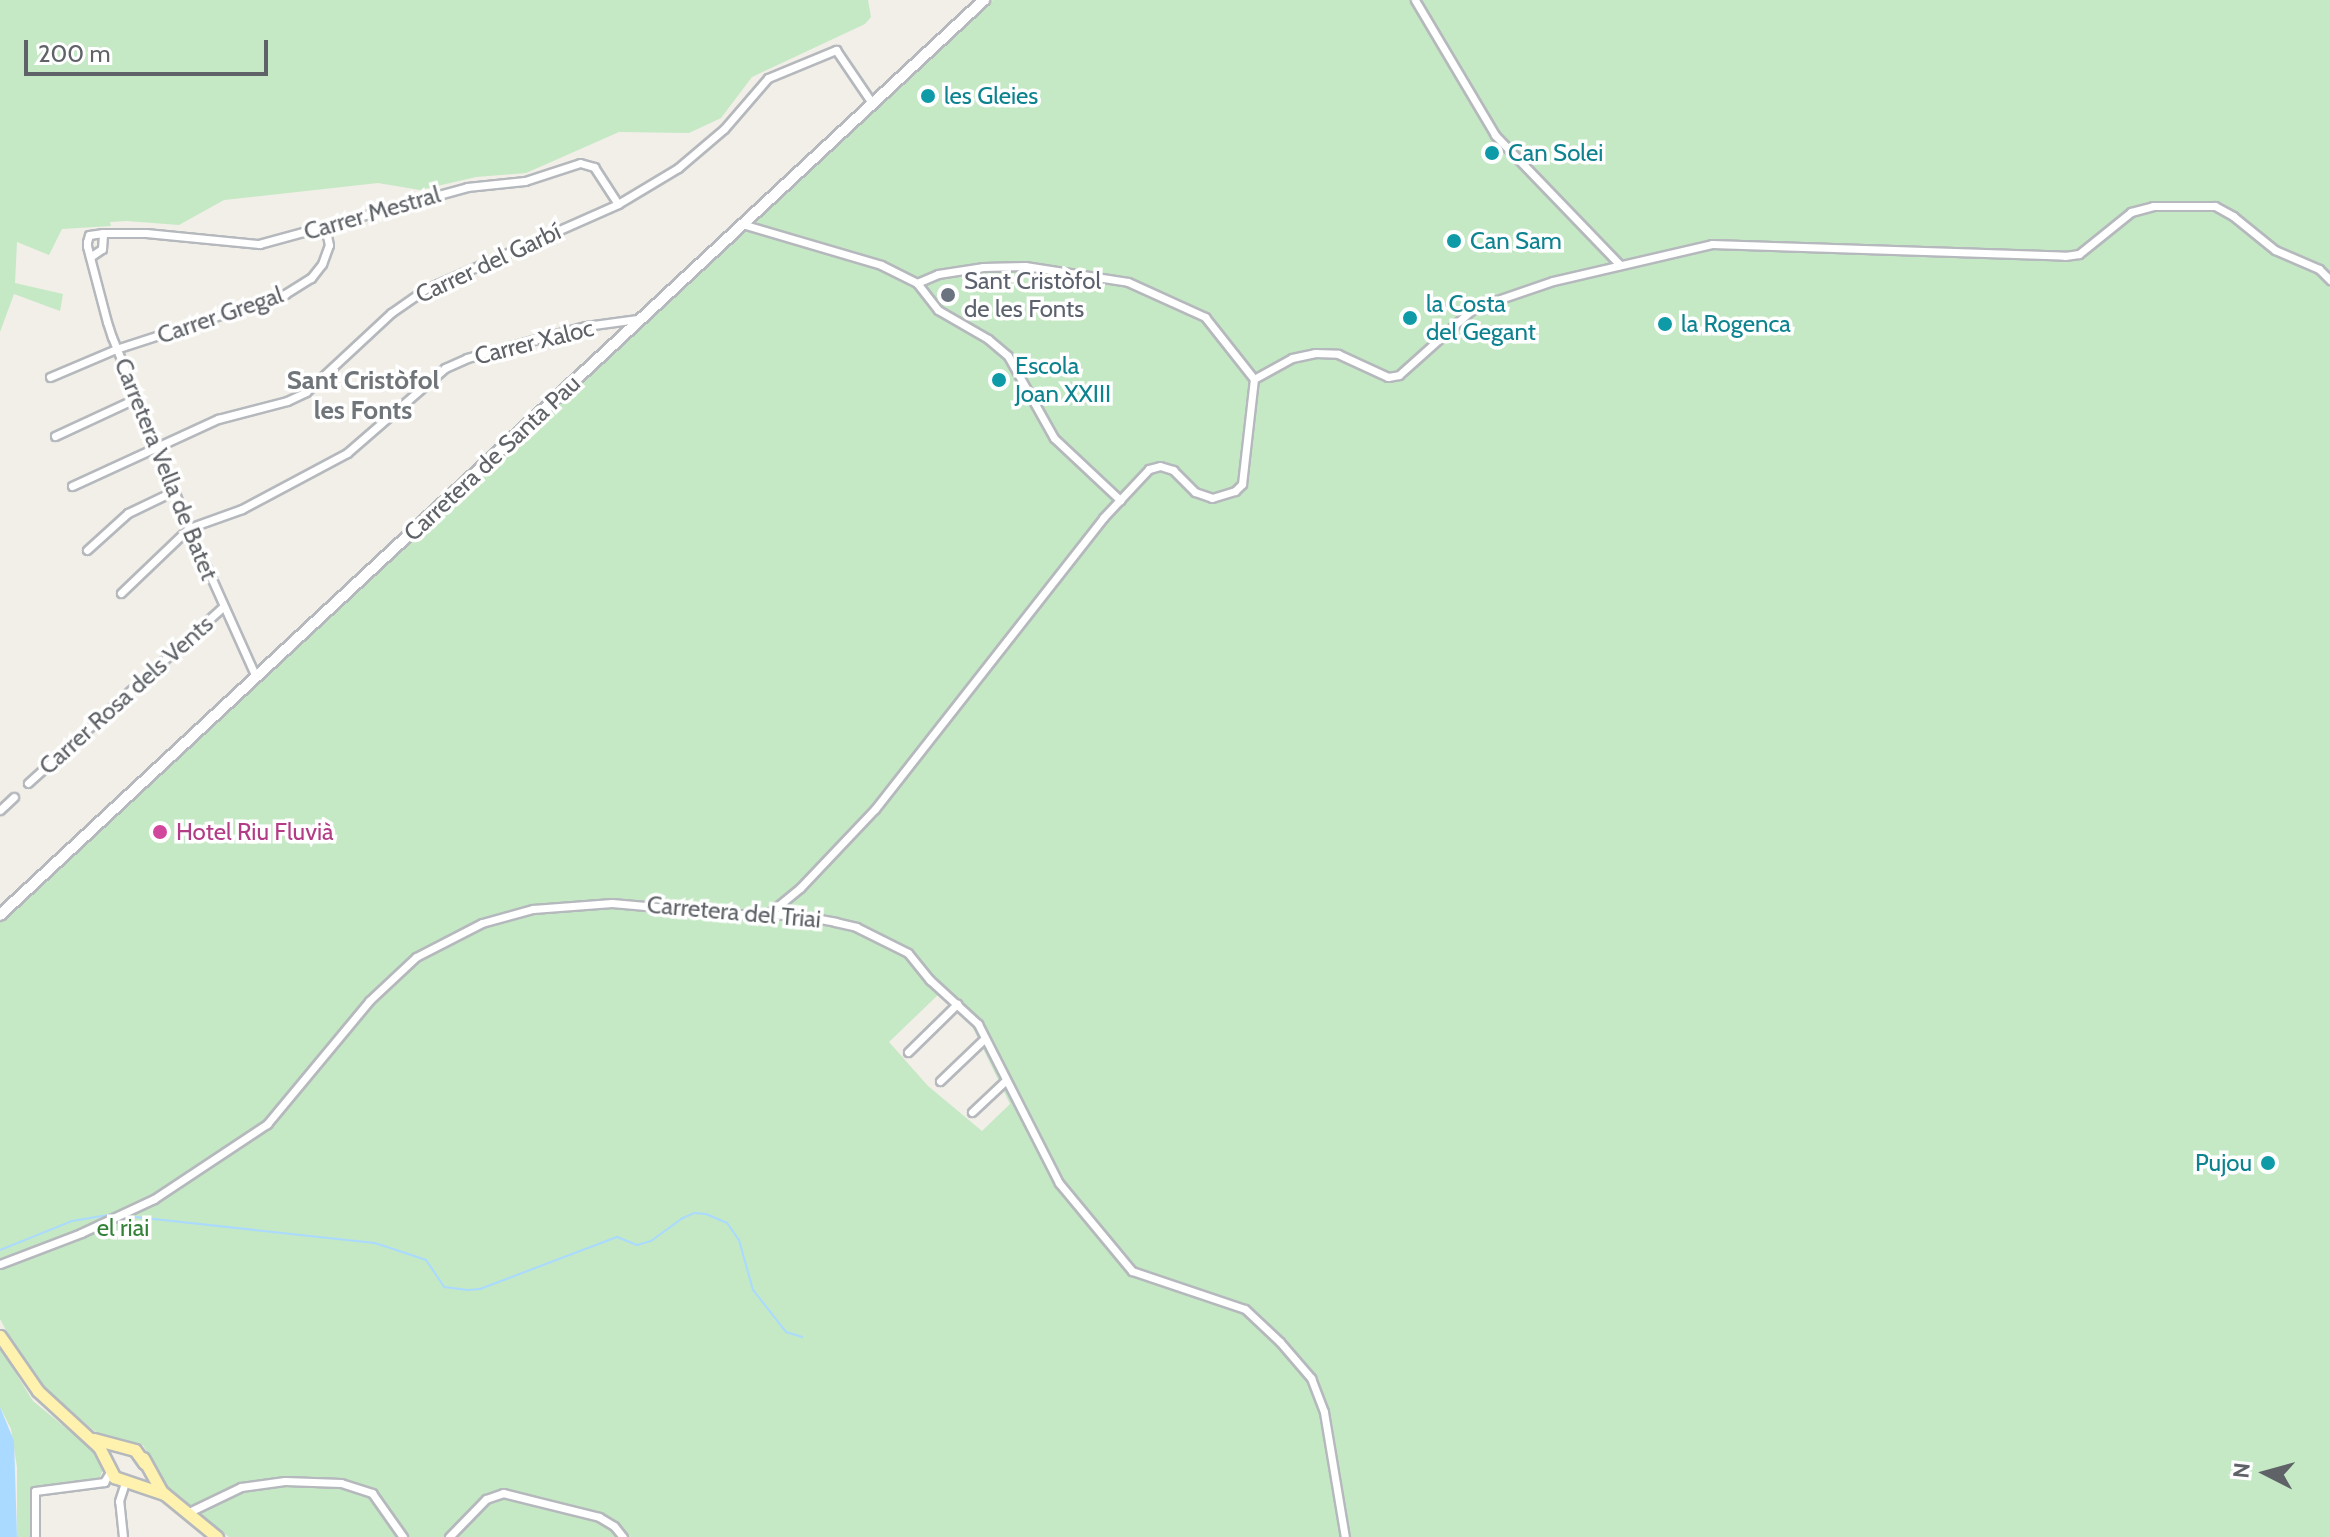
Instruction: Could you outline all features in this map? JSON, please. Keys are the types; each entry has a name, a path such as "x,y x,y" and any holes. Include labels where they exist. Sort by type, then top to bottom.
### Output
{"main road":[{"name":"Carretera de Santa Pau","path":"2,909 984,0"},
{"path":"0,1336 38,1391 87,1435 116,1479 164,1494"},
{"path":"87,1435 109,1445 137,1451 164,1494 217,1537"},
{"path":"110,1467 116,1451 128,1448"},
{"path":"126,1482 143,1472 143,1458"}],"street":[{"path":"1415,0 1495,135 1620,265"},
{"name":"Carrer del Garbí","path":"72,486 218,419 298,397 325,378 391,313 424,290 618,204 706,148 761,83 836,50 872,103"},
{"name":"Carrer Mestral","path":"103,233 146,233 245,245 474,185 530,180 580,163 594,167 618,204"},
{"path":"1254,379 1292,358 1315,353 1338,354 1388,377 1399,375 1474,308 1522,290 1722,242 2065,256 2079,254 2121,218 2140,209 2182,204 2215,206 2233,216 2275,250 2319,269 2330,280"},
{"path":"742,224 881,265 917,283 938,310 988,339 1008,356 1054,438 1120,500"},
{"name":"Carrer Gregal","path":"50,377 116,349 257,306 297,288 317,271 326,256 329,240 325,226"},
{"path":"103,233 102,249 90,257 87,239 103,233"},
{"name":"Carretera Vella de Batet","path":"90,257 116,349 189,528 256,677"},
{"path":"767,915 800,888 875,809 1120,500 1149,469 1160,466 1173,470 1201,497 1218,498 1235,491 1242,484 1246,472 1247,424 1254,379 1205,317 1128,282 1025,266 983,267 938,274 917,283"},
{"name":"Carrer Xaloc","path":"189,528 242,509 337,461 433,377 458,362 586,326 641,319"},
{"path":"55,436 137,398"},
{"path":"87,550 128,513 174,491"},
{"path":"121,593 189,528"},
{"name":"Carrer Rosa dels Vents","path":"28,783 223,607"},
{"path":"0,810 14,797"},
{"name":"Carretera del Triai","path":"0,1264 81,1233 154,1199 267,1124 369,1001 416,957 482,923 533,909 612,903 797,915 856,927 908,953 930,980 978,1024 1004,1082 1069,1199 1132,1271 1245,1309 1280,1342 1311,1378 1324,1412 1345,1537"},
{"path":"908,1052 957,1004"},
{"path":"940,1081 984,1039"},
{"path":"972,1112 1004,1082"},
{"path":"35,1537 35,1491 104,1482 110,1467"},
{"path":"187,1513 241,1487 285,1481 341,1483 372,1493 403,1537"},
{"path":"123,1537 119,1501 126,1482"},
{"path":"449,1537 486,1499 503,1493 599,1517 623,1537"}],"green space":[{"path":"0,0 868,0 871,17 865,24 752,77 721,118 689,133 619,132 526,173 476,177 420,190 378,183 224,200 179,225 127,221 110,222 111,226 62,229 49,255 17,242 15,283 63,294 60,311 14,294 0,332"},
{"name":"el riai","path":"993,0 2330,0 2330,1537 229,1537 169,1490 143,1445 98,1434 47,1392 22,1360 0,1319 0,922","holes":["941,992 970,1022 1010,1104 982,1131 928,1086 889,1042"]},
{"path":"0,1348 33,1401 94,1451 103,1469 100,1477 91,1481 31,1488 30,1537 17,1537 17,1467 11,1429 0,1407"}],"water":[{"path":"0,1407 14,1441 17,1537 0,1537"}],"waterway":[{"path":"0,1250 72,1221 120,1213"},
{"path":"126,1216 375,1243 426,1260 444,1287 468,1290 480,1289 617,1237 637,1245 651,1241 681,1219 694,1213 706,1214 727,1223 739,1240 753,1290 786,1332 802,1337"}],"place":[{"name":"les Gleies","path":"928,96"},
{"name":"Can Solei","path":"1492,153"},
{"name":"Can Sam","path":"1454,241"},
{"name":"Sant Cristòfol de les Fonts","path":"948,295"},
{"name":"la Costa del Gegant","path":"1410,318"},
{"name":"la Rogenca","path":"1665,324"},
{"name":"Escola Joan XXIII","path":"999,380"},
{"name":"Hotel Riu Fluvià","path":"160,832"},
{"name":"Pujou","path":"2268,1163"}],"district":[{"name":"Sant Cristòfol les Fonts","path":"363,396"}]}
